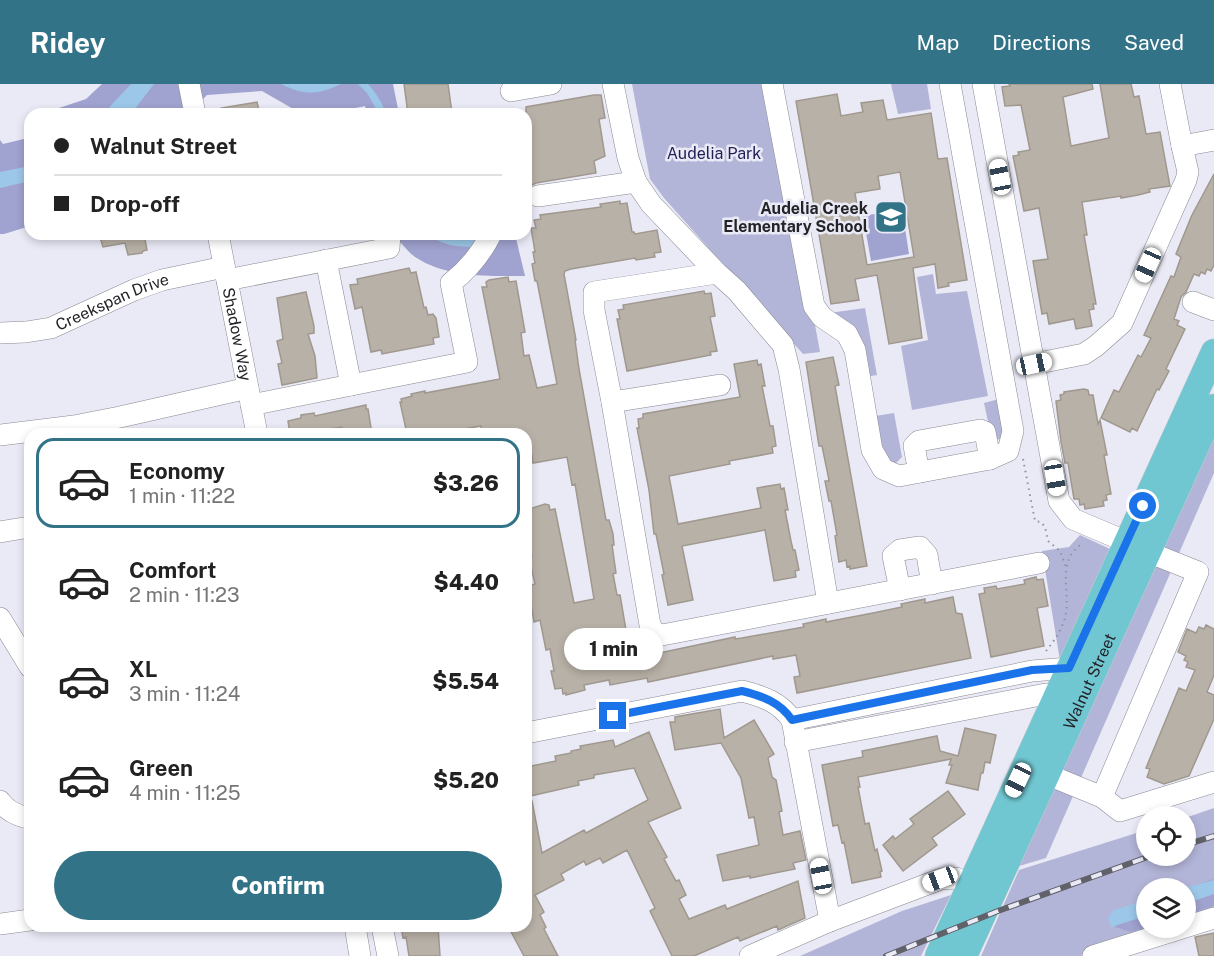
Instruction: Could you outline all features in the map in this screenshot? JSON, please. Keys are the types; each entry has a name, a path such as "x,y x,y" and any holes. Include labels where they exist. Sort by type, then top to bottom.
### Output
{"main road":[{"name":"Walnut Street","path":"964,956 1046,774 1214,352"},
{"name":"Walnut Street","path":"938,956 1069,668 1214,407"}],"street":[{"path":"189,84 194,108"},
{"path":"511,91 551,84"},
{"path":"613,84 627,158 636,182 651,204 737,291 783,345 828,603"},
{"path":"772,84 814,306 822,317 847,334 855,350 872,450 883,469 899,476 999,455 1013,431 950,84"},
{"path":"983,84 1059,501 1073,519 1198,572 1102,796"},
{"path":"1034,364 1084,354 1122,323 1188,172 1170,84"},
{"path":"1182,146 1214,140"},
{"path":"538,196 636,182"},
{"name":"Shadow Way","path":"219,240 256,428"},
{"name":"Creekspan Drive","path":"0,333 51,328 134,290 162,280 326,260 389,248 390,240"},
{"path":"58,428 250,397 351,385 467,362 451,283 464,273 481,254 488,240"},
{"path":"326,260 351,385"},
{"path":"717,273 594,292 594,310 650,625 654,632 662,636 1039,563"},
{"path":"1193,302 1214,310"},
{"path":"612,402 720,385"},
{"path":"919,472 914,446 916,443 983,430 999,455"},
{"path":"0,435 24,432"},
{"path":"0,532 24,528"},
{"path":"900,590 893,556 900,550 920,547 927,555 932,584"},
{"path":"0,618 24,652"},
{"path":"792,720 1032,670 1069,668"},
{"path":"532,732 742,691 763,697 785,710 792,720 830,921"},
{"path":"795,742 1046,694 1056,697"},
{"path":"1046,774 1102,796 1119,811 1214,782"},
{"path":"0,801 4,807 24,817"},
{"path":"750,956 830,921 940,879 956,878 970,885"},
{"path":"1093,956 1123,951 1214,918"},
{"path":"0,924 24,921"},
{"path":"356,932 360,956"},
{"path":"383,932 388,956"}],"path":[{"path":"999,455 1025,460 1035,521 1045,526 1048,542 1060,551 1065,567 1065,617 1058,635 1032,670"},
{"path":"1065,567 1077,547 1091,538 1089,526"}],"green space":[{"name":"Audelia Park","path":"632,84 771,84 820,352 803,354 664,198 650,179"},
{"path":"891,84 927,84 931,109 898,114"},
{"path":"933,274 936,294 967,291 988,396 912,410 901,346 928,340 917,277"},
{"path":"865,308 877,375 871,376 829,313"},
{"path":"999,399 1007,438 992,440 984,403"},
{"path":"894,413 902,457 893,466 884,462 875,416"},
{"path":"1214,425 1214,473 1046,858 1013,868"},
{"path":"1080,535 1110,549 1060,661 1042,551 1069,547"},
{"path":"1214,808 1214,918 1196,924 1196,878 1136,878 1136,938 1150,938 1092,956 981,956 1019,870 1136,833 1136,866 1196,866 1196,814"},
{"path":"951,895 921,956 800,956 902,911"}],"shaded area":[{"path":"102,84 393,84 398,108 366,108 365,106 292,108 262,91 207,95 195,108 59,108 86,99"},
{"path":"131,84 154,84 136,108 109,108"},
{"path":"281,84 341,84 311,93 297,91"},
{"path":"358,84 368,84 384,108 376,108 367,93"},
{"path":"24,139 24,228 0,234 0,140 3,144"},
{"path":"24,167 24,182 0,188 0,172"},
{"path":"902,209 909,254 871,261 863,216"},
{"path":"398,240 516,240 525,276 454,272 427,264 410,253"},
{"path":"437,240 485,240 480,247"},
{"path":"1214,879 1214,906 1196,912 1196,885"},
{"path":"1214,880 1214,894 1196,900 1196,885"},
{"path":"1136,903 1136,919 1111,927 1108,918 1114,910"},
{"path":"1136,904 1136,931 1131,932 1115,927 1119,910"}],"building":[{"path":"404,84 448,84 451,108 407,108"},
{"path":"1009,84 1092,84 1093,89 1063,97 1071,146 1109,138 1100,84 1131,84 1134,97 1139,96 1146,134 1160,132 1170,186 1149,189 1150,192 1138,195 1082,202 1087,235 1084,235 1096,304 1093,304 1094,309 1089,310 1092,326 1076,329 1074,319 1049,324 1047,313 1042,314 1033,261 1048,259 1039,208 1024,211 1013,156 1019,155 1018,152 1030,150 1021,105 1005,106 1002,87 1010,86"},
{"path":"837,94 841,116 863,112 861,103 883,100 887,120 931,113 938,159 947,158 967,280 948,283 949,286 938,288 935,264 913,268 922,338 889,344 877,275 855,279 859,300 831,304 796,101","holes":["900,172 914,257 867,265 855,193 880,189 878,176"]},
{"path":"601,95 605,118 599,119 605,156 594,161 596,173 532,185 532,108 526,107"},
{"path":"257,102 258,108 221,108"},
{"path":"1214,174 1214,265 1211,271 1207,269 1205,274 1201,272 1199,276 1194,274 1186,292 1181,297 1174,319 1179,321 1177,325 1185,329 1159,390 1157,389 1137,431 1132,428 1130,432 1101,418 1114,390 1119,392 1138,355 1141,357 1151,338 1144,335 1171,276 1174,277 1181,257 1176,254 1192,215"},
{"path":"620,201 620,204 627,203 632,232 635,234 657,230 661,252 654,253 655,257 636,260 635,258 571,269 565,271 564,274 606,520 609,520 613,534 614,545 612,545 616,573 613,574 617,595 620,595 631,659 735,637 735,639 804,627 803,624 826,619 826,622 873,613 925,599 925,603 953,597 956,613 962,614 971,658 797,693 794,677 800,676 796,655 773,659 773,656 648,682 647,678 610,685 609,680 584,685 585,690 566,695 566,693 563,694 562,688 555,689 550,649 546,650 540,620 534,622 532,610 532,585 535,584 532,571 532,508 545,504 549,505 550,510 555,509 574,603 594,599 575,484 572,485 567,457 533,463 532,428 481,428 481,426 406,428 400,402 402,402 401,399 412,396 411,394 500,379 482,287 487,287 486,282 489,280 508,277 509,282 516,281 525,332 521,333 524,356 529,355 537,388 557,384 532,264 535,263 533,252 535,252 532,228 536,228 534,220 541,219 540,215 601,207 600,204"},
{"path":"101,240 145,240 147,250 128,255 125,243 103,247"},
{"path":"409,268 411,273 416,272 424,308 426,307 428,315 433,314 436,318 439,337 433,338 434,344 382,354 381,350 371,352 362,307 355,309 350,285 358,284 357,279"},
{"path":"704,291 705,294 711,293 715,316 710,317 717,351 710,352 711,355 627,371 617,319 620,319 618,310 624,309 623,305"},
{"path":"306,292 314,326 314,333 308,334 315,356 317,378 282,385 278,364 282,363 277,341 283,339 277,298"},
{"path":"833,357 839,385 835,386 867,566 850,569 850,566 847,567 846,560 839,562 835,536 837,535 825,481 829,481 822,446 819,446 806,362"},
{"path":"757,360 758,365 761,364 765,386 762,386 770,426 773,426 776,446 772,447 773,453 669,476 678,524 761,508 757,488 780,484 781,489 784,488 788,510 785,510 799,570 795,571 796,577 774,581 765,530 682,546 693,600 668,605 662,575 664,574 656,534 654,534 649,490 637,428 639,428 638,419 643,418 643,414 740,397 734,364"},
{"path":"1088,390 1089,395 1093,395 1098,424 1100,420 1111,494 1106,495 1107,500 1103,501 1104,506 1085,509 1084,504 1080,505 1079,499 1074,499 1068,463 1065,463 1061,442 1056,401 1061,400 1060,395 1064,392"},
{"path":"366,405 371,428 289,428 288,421 301,418 301,415 314,413 315,416"},
{"path":"1036,577 1037,580 1043,579 1048,606 1037,608 1044,646 991,657 979,594 985,593 984,588 996,586 997,589 1025,584 1024,580"},
{"path":"1206,625 1214,629 1214,675 1207,692 1214,695 1214,719 1189,776 1164,784 1147,777 1150,769 1146,768 1179,688 1186,691 1195,670 1186,667 1188,662 1184,660 1186,656 1178,652 1187,629 1196,633 1199,627 1204,629"},
{"path":"720,709 724,738 754,720 774,754 768,758 772,777 776,780 782,811 779,812 783,835 800,831 806,860 793,863 795,869 723,881 717,855 759,845 754,817 749,818 741,778 721,743 675,750 670,722 675,722 675,717"},
{"path":"965,728 996,735 990,763 985,762 978,790 946,783 952,765 949,765 951,759 858,777 865,824 869,823 882,871 880,872 881,877 852,883 844,842 842,843 838,825 833,826 822,765 863,757 862,751 937,736 940,751 958,756"},
{"path":"649,732 681,808 648,822 667,857 664,859 676,881 679,880 686,895 679,899 689,919 725,905 727,909 798,881 805,918 778,930 777,926 740,941 738,937 694,956 672,956 650,911 655,908 627,850 603,863 600,858 586,865 584,861 561,874 564,880 535,895 544,912 540,915 546,927 544,929 558,956 524,956 511,932 532,932 532,801 542,853 648,800 634,768 594,775 594,778 578,781 579,785 532,796 532,766 556,761 555,756 581,749 580,746 613,740 615,747"},
{"path":"948,791 965,814 932,838 937,845 903,871 883,845 893,836 895,839 914,824 910,819"},
{"path":"402,932 438,932 440,956 409,956 406,937 403,938"},
{"path":"1214,933 1214,956 1199,956 1196,937"}],"railway":[{"path":"1196,842 1214,836"},
{"path":"886,956 998,911 1136,861"}],"place":[{"name":"Audelia Creek Elementary School","path":"891,217"}],"route":[{"path":"613,716 742,691 763,697 785,710 792,720 1003,678 1032,670 1069,668 1143,506"}]}
